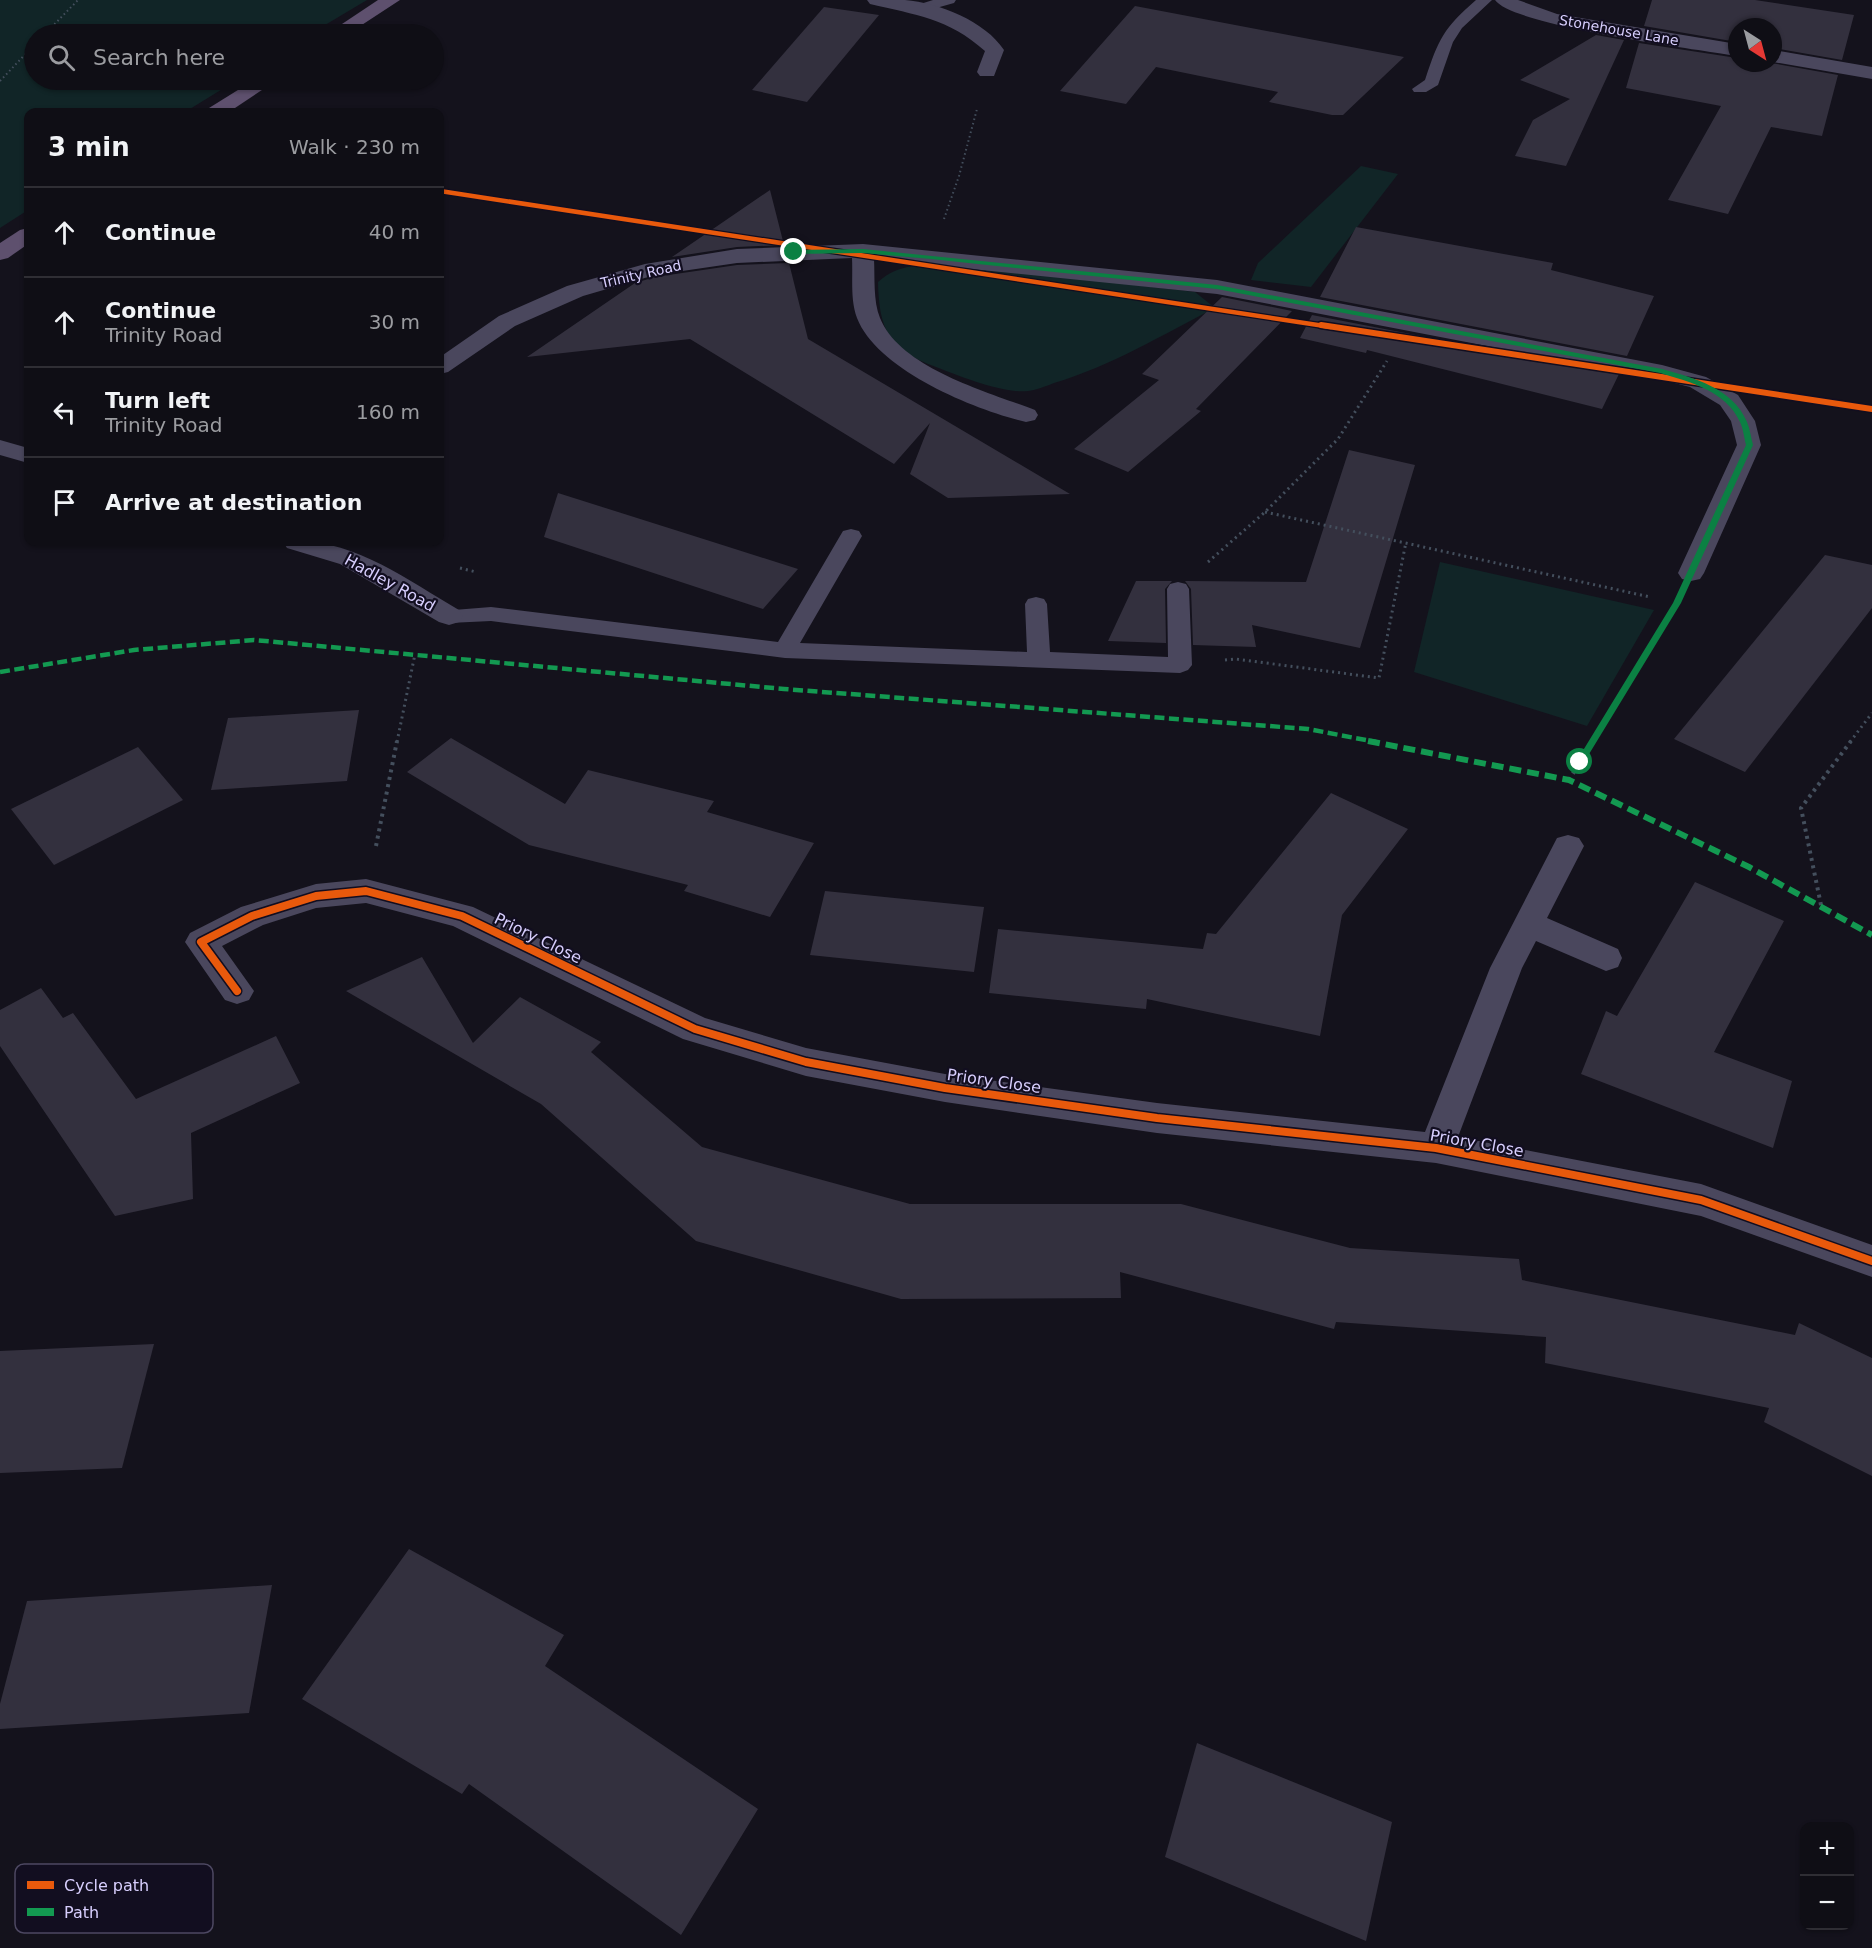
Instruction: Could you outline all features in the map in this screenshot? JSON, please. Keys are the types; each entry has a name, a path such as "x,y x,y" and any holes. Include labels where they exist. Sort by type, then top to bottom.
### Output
{"main road":[{"path":"352,24 392,0"},
{"path":"222,108 251,90"},
{"path":"0,253 24,238"}],"street":[{"path":"876,0 922,8 962,22 995,50 987,72"},
{"name":"Stonehouse Lane","path":"1504,0 1521,9 1555,19 1728,48"},
{"path":"1782,58 1872,73"},
{"path":"863,251 868,318 886,345 924,373 1026,415"},
{"name":"Trinity Road","path":"444,363 507,321 575,291 653,269 737,256 863,251 1217,287 1662,372 1698,382 1729,400 1743,421 1749,445 1691,573"},
{"path":"0,447 24,455"},
{"name":"Hadley Road","path":"309,546 349,558 449,616"},
{"name":"Priory Close","path":"1436,1148 1506,968 1568,846"},
{"name":"Priory Close","path":"237,991 201,942 252,916 316,896 366,891 462,916 695,1029 806,1062 945,1088 1157,1118 1436,1148 1701,1200 1872,1261"},
{"path":"1529,924 1606,958"}],"lane":[{"path":"922,8 949,0"},
{"path":"1420,89 1432,82 1445,42 1457,25 1485,0"},
{"path":"785,650 851,536"},
{"path":"449,616 491,614 785,650 1180,665 1178,589"},
{"path":"1036,604 1039,661"}],"path":[{"path":"55,24 78,0"},
{"path":"0,81 24,56"},
{"path":"931,257 959,176 987,72"},
{"path":"1178,589 1264,512 1338,439 1410,324"},
{"path":"1264,512 1677,603"},
{"path":"1180,665 1236,659 1379,678 1406,542"},
{"path":"1569,780 1677,603 1691,573"},
{"path":"366,891 415,654"},
{"path":"1821,905 1801,808 1872,713"}],"green space":[{"path":"0,0 367,0 327,24 24,24 24,90 221,90 192,108 24,108 24,213 0,228"},
{"path":"1361,166 1398,174 1311,287 1251,280 1258,263"},
{"path":"950,264 1195,292 1215,308 1096,368 1035,390 1007,390 969,379 920,360 897,345 884,326 878,282 903,268"},
{"path":"1440,562 1654,610 1587,726 1414,672"}],"building":[{"path":"1652,0 1755,0 1854,15 1842,60 1782,50 1782,18 1728,18 1728,40 1644,26"},
{"path":"1135,6 1404,57 1343,115 1332,115 1269,102 1278,92 1156,67 1126,104 1060,91"},
{"path":"824,7 879,15 807,102 752,90"},
{"path":"1596,35 1624,40 1566,166 1515,156 1533,120 1570,99 1520,80"},
{"path":"1639,43 1728,57 1728,72 1782,72 1782,65 1838,75 1822,136 1771,127 1728,214 1668,200 1721,106 1626,88"},
{"path":"770,190 784,245 737,247 672,257"},
{"path":"1356,227 1553,263 1551,270 1654,296 1627,356 1320,297"},
{"path":"789,263 808,339 1070,494 948,498 910,474 930,423 894,464 690,339 527,357 635,283 655,277 737,265"},
{"path":"1222,297 1292,311 1196,409 1201,411 1128,472 1074,449 1159,380 1142,374"},
{"path":"1312,315 1619,374 1602,409 1367,350 1366,353 1300,338"},
{"path":"1349,450 1415,465 1360,648 1252,625 1256,647 1193,645 1191,589 1185,581 1306,582"},
{"path":"558,493 798,569 763,609 544,537"},
{"path":"1825,555 1872,565 1872,608 1745,772 1674,739"},
{"path":"1136,581 1172,581 1165,589 1166,643 1108,641"},
{"path":"359,710 347,781 211,790 228,718"},
{"path":"451,738 565,804 588,770 714,801 707,812 814,843 770,917 684,891 688,885 529,845 407,772"},
{"path":"138,747 183,800 54,865 11,809"},
{"path":"1331,793 1408,829 1342,915 1320,1036 1147,999 1146,1009 989,993 998,929 1203,949 1207,933 1216,934"},
{"path":"1695,882 1784,921 1714,1052 1792,1081 1773,1148 1581,1074 1606,1011 1617,1016"},
{"path":"825,891 984,907 974,972 810,955"},
{"path":"422,957 473,1043 520,997 601,1042 591,1052 702,1147 910,1204 1181,1204 1350,1248 1519,1259 1522,1280 1795,1335 1799,1323 1872,1358 1872,1476 1764,1422 1769,1408 1545,1363 1546,1337 1336,1322 1334,1329 1120,1272 1121,1298 901,1299 696,1241 541,1104 346,991"},
{"path":"41,988 63,1018 73,1013 136,1099 276,1036 300,1083 191,1133 193,1199 115,1216 0,1046 0,1010"},
{"path":"154,1344 122,1468 0,1473 0,1351"},
{"path":"409,1549 564,1635 545,1666 758,1809 681,1935 469,1784 462,1794 302,1699"},
{"path":"272,1585 249,1713 0,1729 0,1704 27,1601"},
{"path":"1197,1743 1392,1822 1366,1941 1165,1857"}],"marked path":[{"path":"0,672 134,650 254,640 784,689 1308,729 1569,780 1749,867 1872,935"}],"cycle path":[{"path":"444,192 1872,409"},
{"path":"237,991 201,942 252,916 316,896 366,891 462,916 695,1029 806,1062 945,1088 1157,1118 1436,1148 1701,1200 1872,1261"}],"route":[{"path":"794,252 863,251 1217,287 1662,372 1698,382 1729,400 1743,421 1749,445 1677,603 1580,762"}]}
